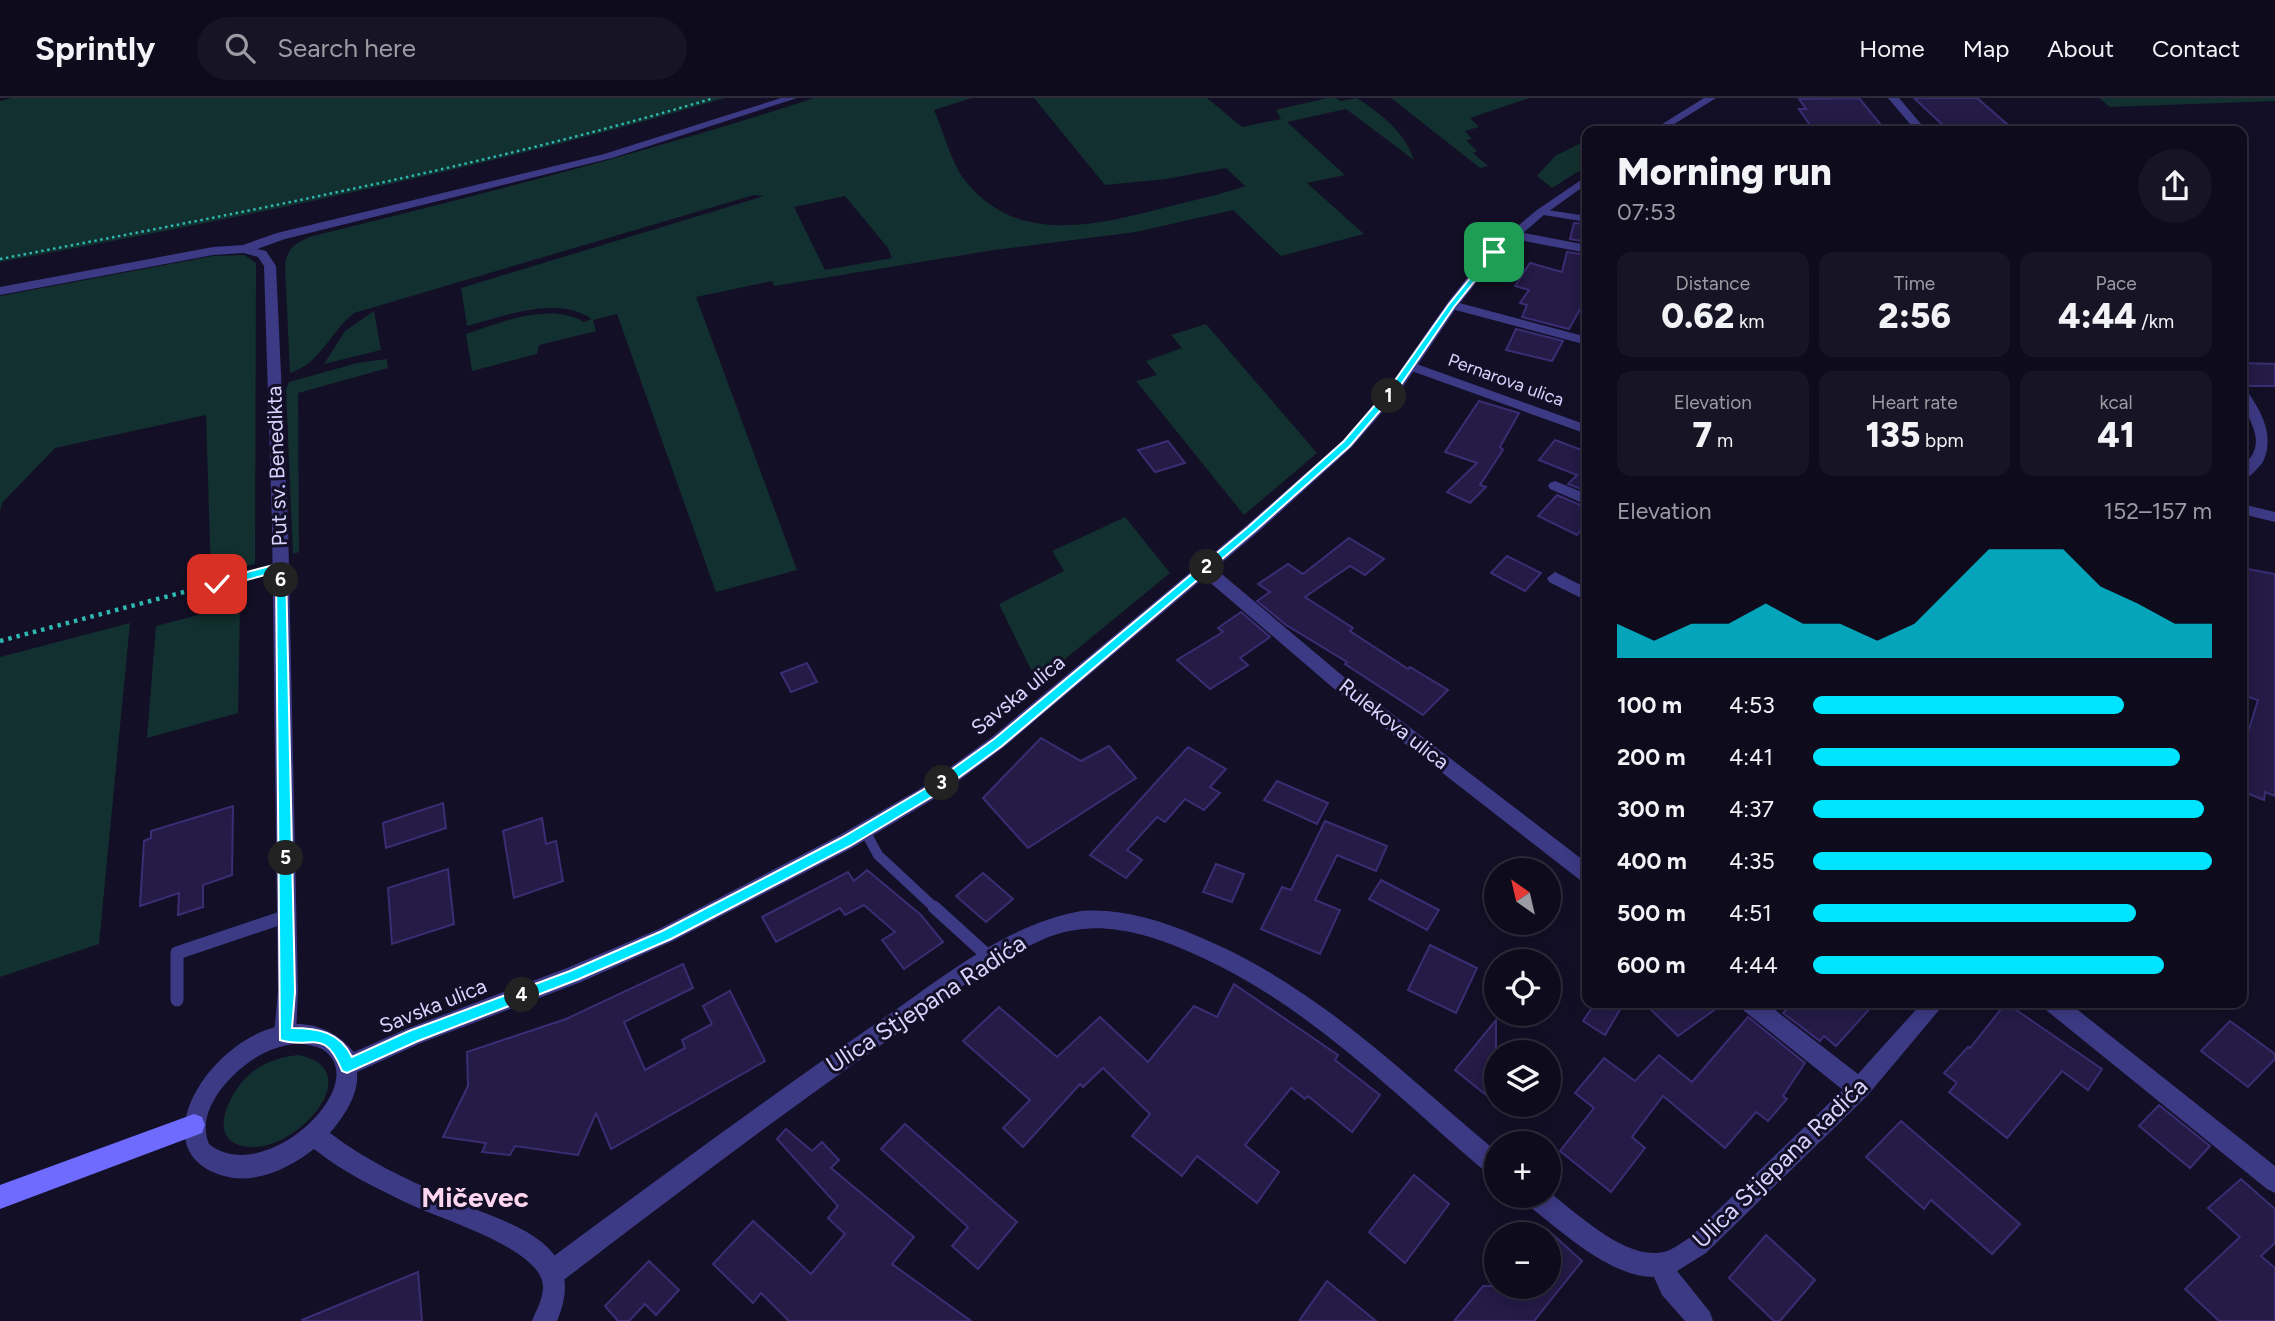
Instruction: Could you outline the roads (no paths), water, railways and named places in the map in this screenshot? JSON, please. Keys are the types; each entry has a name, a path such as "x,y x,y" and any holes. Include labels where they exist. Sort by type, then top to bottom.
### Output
{"main road":[{"path":"0,1197 194,1125"}],"street":[{"path":"0,291 212,251 245,249 281,236 608,156 792,98"},
{"path":"1664,126 1711,98"},
{"path":"1893,98 1918,126"},
{"name":"Savska ulica","path":"347,1066 414,1036 574,975 666,935 865,831 930,792 998,742 1205,569 1347,443 1374,414 1411,366 1451,305 1494,252 1541,212 1582,183"},
{"path":"1541,212 1582,218"},
{"path":"1513,235 1582,248"},
{"name":"Put sv. Benedikta","path":"245,249 262,254 270,266 281,567 288,992 285,1035"},
{"path":"1451,305 1582,340"},
{"name":"Pernarova ulica","path":"1411,366 1582,428"},
{"path":"2247,403 2265,437 2264,451 2256,464 2247,471"},
{"path":"1555,486 1582,498"},
{"path":"2247,510 2275,517"},
{"name":"Rulekova ulica","path":"1205,569 1338,682 1582,870"},
{"path":"1555,578 1582,592"},
{"name":"Ulica Stjepana Radića","path":"552,1273 776,1105 989,957 1033,933 1061,923 1085,920 1127,922 1173,936 1251,971 1296,999 1484,1156"},
{"path":"1756,1008 1859,1089"},
{"name":"Ulica Stjepana Radića","path":"1660,1264 1681,1258 1699,1245 1859,1089 1931,1008"},
{"path":"2059,1008 2275,1181"},
{"path":"315,1034 332,1041 345,1057 347,1066 347,1083 340,1103 315,1136 297,1150 270,1163 244,1168 220,1166 204,1155 195,1140 194,1125 211,1083 247,1051 285,1035 315,1034"},
{"path":"315,1136 355,1165 445,1209 514,1237 542,1258 552,1273 555,1286 544,1321"},
{"path":"1552,1208 1625,1258 1644,1265 1660,1264 1671,1286 1701,1321"}],"lane":[{"path":"865,831 878,855 892,870 989,957"},
{"path":"177,1000 177,953 287,916"}],"district":[{"name":"Mičevec","path":"475,1197"}]}
